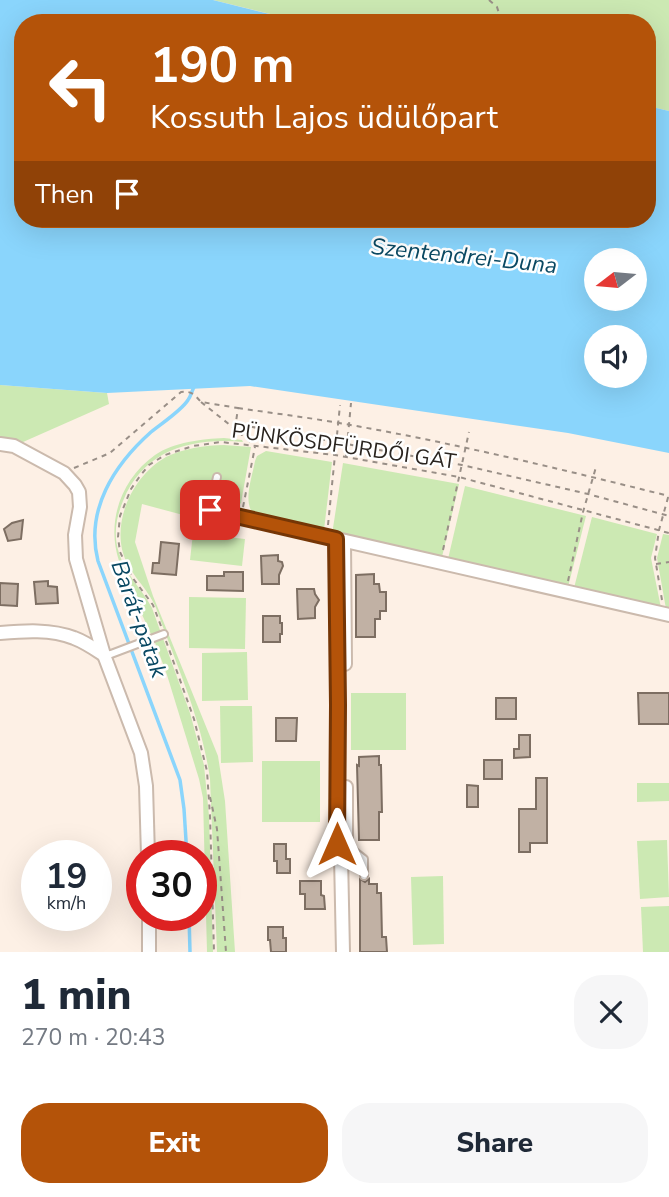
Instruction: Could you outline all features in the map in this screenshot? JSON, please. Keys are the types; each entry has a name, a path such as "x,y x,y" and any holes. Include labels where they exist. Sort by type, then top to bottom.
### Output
{"street":[{"path":"0,444 13,446 64,473 79,492 81,499 75,535 76,559 104,654 136,738 144,767 148,840"},
{"path":"210,510 667,615"},
{"path":"335,539 341,616 337,844 344,851 343,952"},
{"path":"0,633 28,631 63,635 104,654"},
{"path":"149,931 149,952"}],"lane":[{"path":"210,510 217,477"},
{"path":"104,654 111,654 164,634"},
{"path":"344,851 363,859 364,876"}],"path":[{"path":"489,0 497,6 499,14"},
{"path":"64,473 110,453 181,392 188,391 255,446 242,517"},
{"path":"201,402 350,425 669,495 659,530 655,564 667,615"},
{"path":"345,458 351,403"},
{"path":"335,539 335,455 340,405"},
{"path":"234,429 238,408"},
{"path":"234,429 247,426 462,465 669,516"},
{"path":"441,563 469,432"},
{"name":"PÜNKÖSDFÜRDŐI GÁT","path":"214,952 209,790 199,734 153,605 132,577 120,552 120,516 131,489 149,465 193,446 221,442 335,455 459,477 669,533"},
{"path":"565,592 596,467"},
{"path":"655,564 669,562"},
{"path":"209,790 217,829 226,952"}],"green space":[{"path":"213,0 669,0 669,111 656,108 656,14 270,14"},
{"path":"0,385 107,393 109,404 14,446 0,444"},
{"path":"224,438 243,442 188,445 171,450 156,459 132,484 123,501 116,533 122,561 152,608 190,713 204,765 210,840 204,840 203,798 199,779 167,675 121,569 123,566 115,546 114,531 119,502 133,476 143,465 171,447 198,440"},
{"path":"202,447 251,447 241,503 235,509 224,510 218,504 221,476 213,475 206,496 194,500 192,510 201,513 198,519 142,504 135,542 153,596 218,756 225,801 235,952 217,952 217,840 212,840 210,779 201,735 188,692 156,608 126,561 121,540 124,512 144,475 166,457"},
{"path":"266,451 332,462 324,530 253,514 248,496 250,482 257,456"},
{"path":"343,463 459,484 442,557 333,533"},
{"path":"465,486 586,516 568,587 448,559"},
{"path":"592,517 657,534 651,558 661,608 574,588"},
{"path":"193,533 245,539 242,566 190,560"},
{"path":"663,534 669,535 669,610 666,609 657,558"},
{"path":"189,597 246,598 245,649 189,648"},
{"path":"247,652 248,700 202,701 202,653"},
{"path":"351,693 406,693 406,750 351,750"},
{"path":"220,706 252,706 253,762 221,763"},
{"path":"262,761 320,761 320,822 262,822"},
{"path":"637,783 669,783 669,801 637,802"},
{"path":"667,840 669,897 640,899 637,841"},
{"path":"443,876 444,944 413,945 411,877"},
{"path":"669,906 669,952 643,952 641,907"},
{"path":"206,931 212,931 213,952 207,952"}],"water":[{"name":"Szentendrei-Duna","path":"0,0 213,0 270,14 14,14 14,228 656,228 656,108 669,111 669,453 568,433 250,386 107,393 0,385"}],"building":[{"path":"23,520 21,539 8,541 4,529"},
{"path":"161,542 179,544 176,575 152,573 153,563 159,563"},
{"path":"278,555 278,561 282,562 283,566 279,584 262,584 261,556"},
{"path":"224,572 243,572 243,591 207,590 207,576 224,576"},
{"path":"374,574 374,584 379,584 380,592 386,592 386,611 380,611 380,619 375,619 375,637 356,637 356,575"},
{"path":"48,581 48,586 57,587 58,603 36,604 34,582"},
{"path":"0,583 18,584 17,606 0,605"},
{"path":"297,589 314,589 319,600 315,607 315,618 298,619"},
{"path":"263,616 280,616 280,642 263,642"},
{"path":"638,693 669,693 669,724 639,724"},
{"path":"496,698 516,698 516,719 496,719"},
{"path":"276,718 297,718 296,741 276,741"},
{"path":"519,735 530,735 530,757 514,758 514,749 519,749"},
{"path":"379,756 382,812 379,812 379,840 359,840 357,765 359,766 359,757"},
{"path":"484,760 502,760 502,779 484,779"},
{"path":"536,778 547,778 547,843 530,843 530,852 519,852 519,809 536,809"},
{"path":"467,785 478,786 478,807 467,807"},
{"path":"274,844 286,844 290,873 277,873"},
{"path":"360,879 365,882 369,879 369,884 377,884 377,893 381,893 382,937 386,937 387,952 360,952"},
{"path":"300,881 321,881 325,909 305,909 305,894 300,894"},
{"path":"268,927 283,927 286,952 271,952"}],"waterway":[{"name":"Barát-patak","path":"186,840 180,780 98,561 95,542 99,506 115,474 138,445 185,404 195,385"},
{"name":"Barát-patak","path":"189,931 190,952"}],"route":[{"path":"210,510 336,539 337,844"}]}
